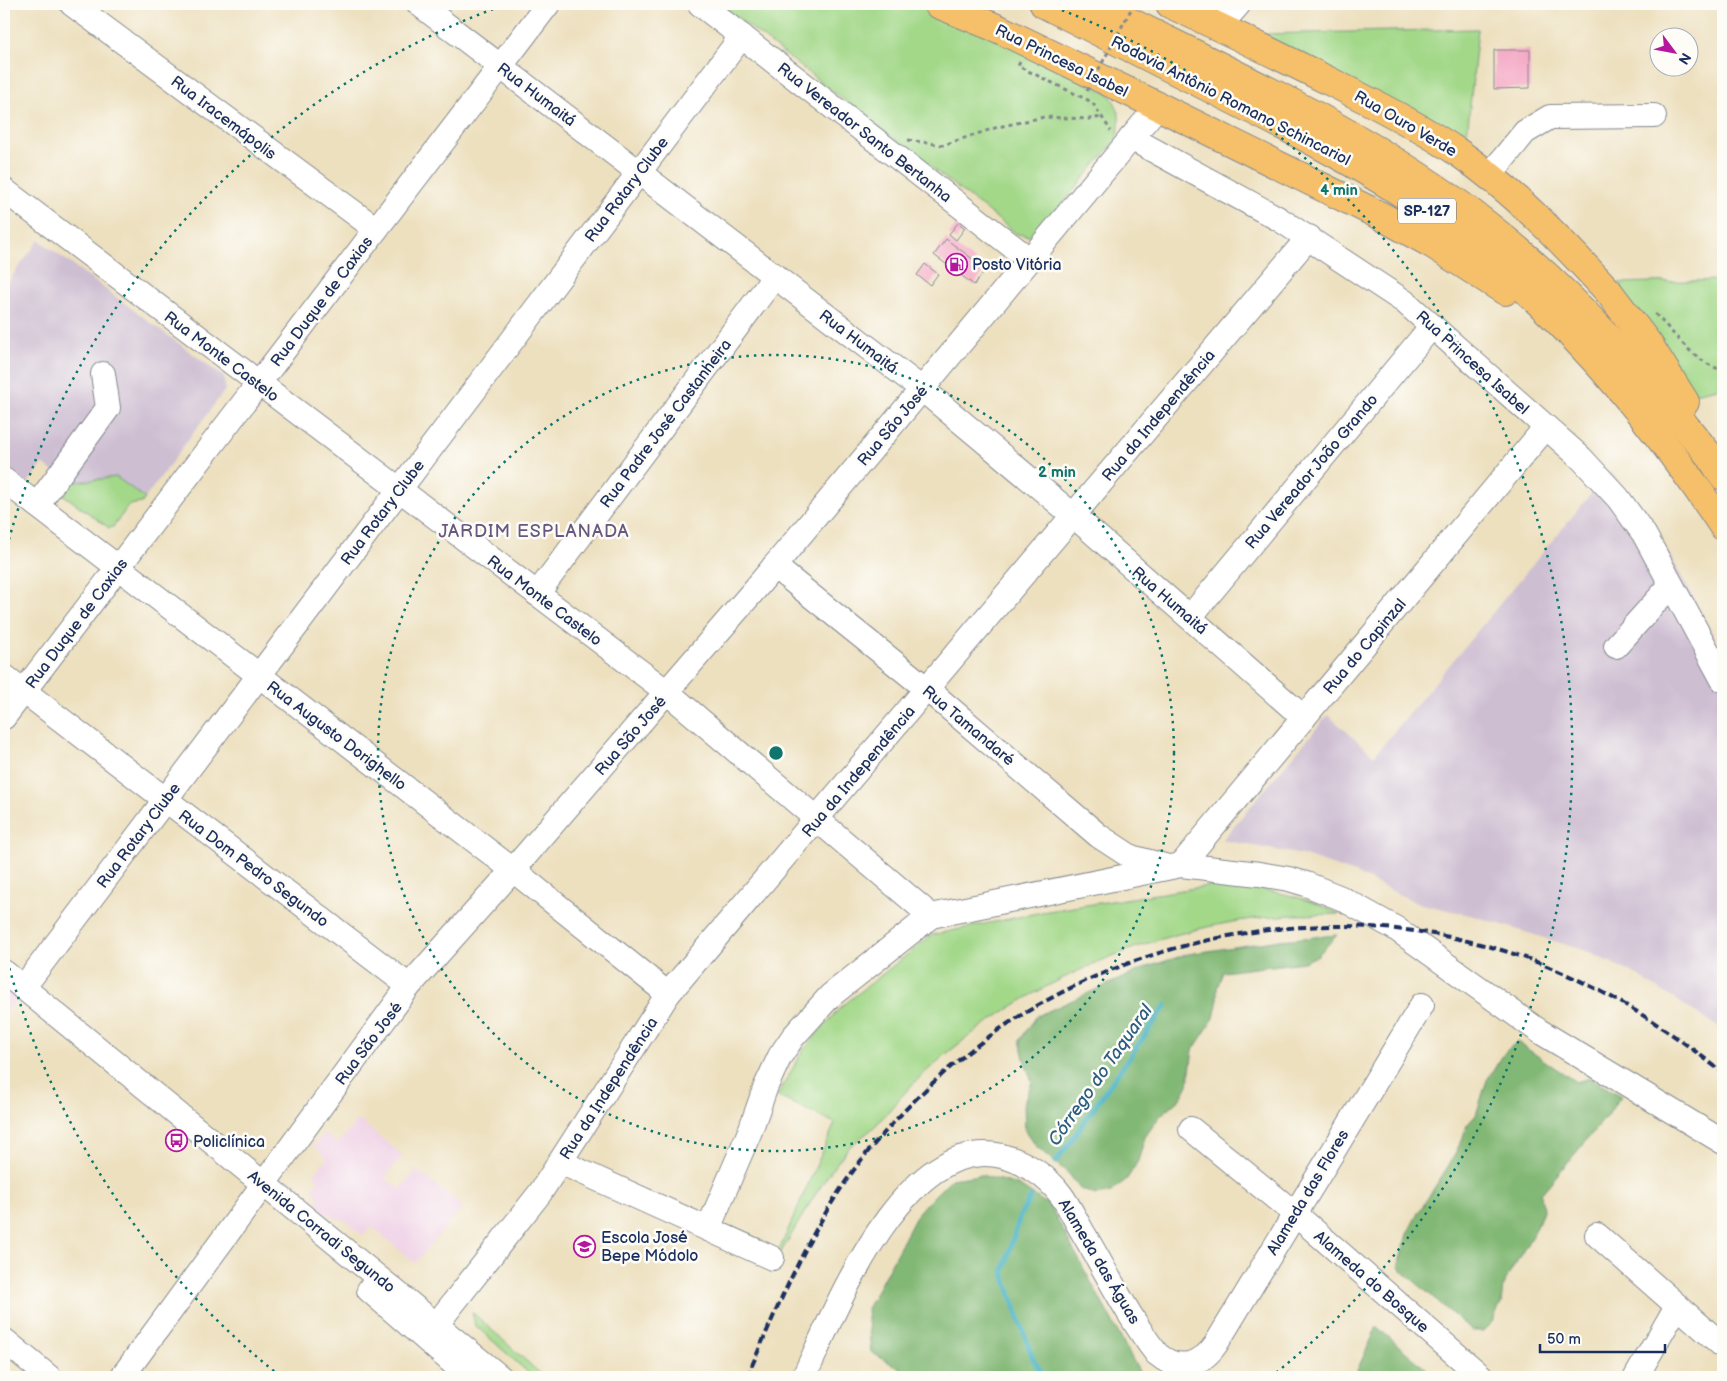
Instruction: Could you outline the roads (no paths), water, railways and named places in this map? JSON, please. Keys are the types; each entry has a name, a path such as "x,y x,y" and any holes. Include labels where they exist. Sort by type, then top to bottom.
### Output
{"main road":[{"name":"Rua Princesa Isabel","path":"938,4 999,29 1158,106 1432,244 1496,284 1591,354"},
{"name":"Rodovia Antônio Romano Schincariol","path":"1044,4 1282,124 1375,176 1463,236 1552,313 1591,354 1685,469 1723,526"},
{"name":"Rodovia Antônio Romano Schincariol","path":"1094,4 1338,128 1437,190 1485,223 1572,299 1613,340 1718,468"},
{"name":"Rua Ouro Verde","path":"1170,4 1394,114 1434,137 1489,176 1531,211 1608,292 1667,373 1692,412 1718,468"}],"street":[{"name":"Rua Iracemápolis","path":"72,4 376,229"},
{"name":"Rua Humaitá","path":"419,4 922,389 1074,516 1304,718"},
{"name":"Rua Duque de Caxias","path":"4,717 548,4"},
{"name":"Rua Vereador Santo Bertanha","path":"700,4 1030,260"},
{"path":"1219,27 1239,4"},
{"name":"Rua Rotary Clube","path":"23,988 742,36"},
{"name":"Rua São José","path":"122,1377 264,1185 281,1158 410,986 667,692 1158,106"},
{"path":"1489,176 1525,132 1550,116 1654,116"},
{"name":"Rua Princesa Isabel","path":"1127,143 1308,237 1404,302 1581,458 1618,498 1644,534 1723,680"},
{"name":"Rua Monte Castelo","path":"4,190 667,692 931,916"},
{"name":"Rua da Independência","path":"436,1325 540,1193 668,994 818,819 1308,237"},
{"name":"Rua Padre José Castanheira","path":"538,594 775,276"},
{"name":"Rua Vereador João Grando","path":"1190,617 1432,326"},
{"path":"37,505 108,408 103,374"},
{"name":"Rua do Capinzal","path":"1177,866 1304,718 1546,427"},
{"name":"Rua Augusto Dorighello","path":"4,480 513,870 668,994"},
{"name":"Rua Tamandaré","path":"774,566 927,689 1099,836 1131,857 1177,866"},
{"path":"1616,646 1671,585"},
{"name":"Rua Dom Pedro Segundo","path":"4,676 410,986"},
{"path":"1082,885 1100,869 1106,859 1107,849 1099,836"},
{"path":"714,1232 744,1182 750,1131 766,1086 780,1056 792,1037 830,996 931,916 1177,866 1259,874 1289,879 1341,898 1395,928 1539,1031 1723,1142"},
{"name":"Avenida Corradi Segundo","path":"4,972 500,1377"},
{"name":"Alameda das Flores","path":"1182,1366 1197,1362 1210,1353 1422,1005"},
{"name":"Alameda do Bosque","path":"1191,1129 1294,1213 1482,1377"},
{"name":"Alameda das Águas","path":"804,1377 848,1284 894,1209 913,1187 936,1169 965,1156 993,1154 1014,1159 1035,1170 1061,1194 1150,1346 1164,1361 1182,1366"},
{"path":"560,1162 772,1258"},
{"path":"304,1217 333,1258 469,1377"},
{"path":"1597,1235 1723,1346"},
{"path":"1636,1377 1677,1306"},
{"path":"4,1340 49,1377"}],"waterway":[{"name":"Córrego do Taquaral","path":"1056,1162 1166,1005"},
{"name":"Córrego do Taquaral","path":"1031,1197 1020,1216 1003,1272 1033,1359 1044,1377"}],"railway":[{"path":"747,1377 805,1249 822,1219 861,1160 898,1117 928,1087 977,1045 1012,1021 1069,989 1130,963 1193,944 1258,931 1323,926 1389,928 1454,938 1517,955 1573,977 1626,1005 1676,1037 1723,1073"}],"place":[{"name":"Posto Vitória","path":"956,264"},
{"name":"Policlínica","path":"177,1141"},
{"name":"Escola José Bepe Módolo","path":"585,1246"}],"district":[{"name":"JARDIM ESPLANADA","path":"534,531"}]}
